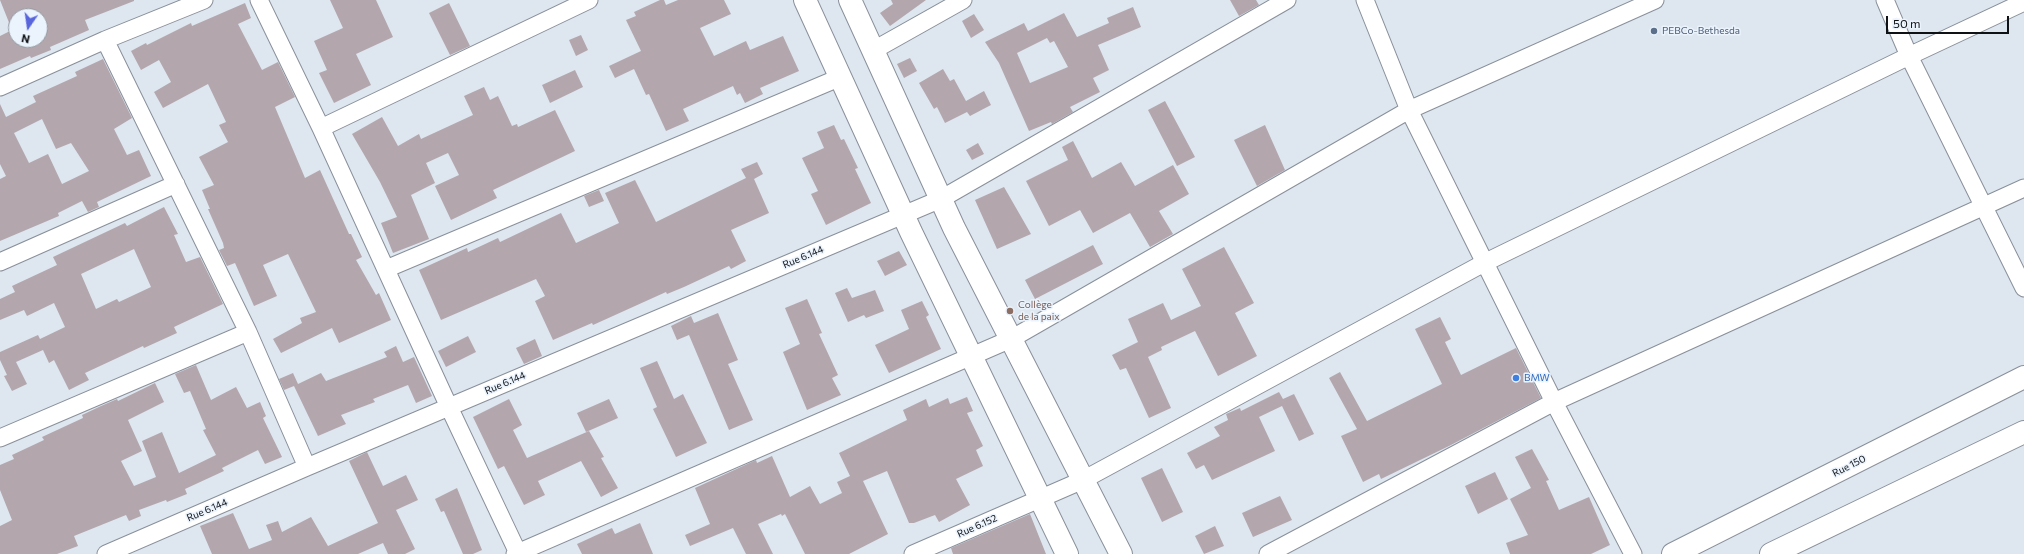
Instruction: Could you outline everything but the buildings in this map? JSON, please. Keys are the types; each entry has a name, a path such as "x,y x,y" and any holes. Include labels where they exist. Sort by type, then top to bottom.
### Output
{"main road":[{"path":"805,0 904,214 1067,554"},
{"path":"850,0 954,228 1121,554"},
{"name":"Rue 150","path":"1673,554 2024,377"},
{"path":"1771,554 2024,432"}],"street":[{"path":"0,87 105,40 204,0"},
{"path":"259,0 321,128 517,553 1011,339 1409,110 1655,0"},
{"path":"321,128 589,0"},
{"path":"874,50 963,0"},
{"name":"Rue 6.144","path":"106,554 307,467 941,199 1287,0"},
{"path":"1365,0 1409,110 1554,402 1633,554"},
{"path":"1885,0 1909,56 1985,206 2024,288"},
{"name":"Rue 6.152","path":"913,554 1083,480 1484,263 1909,56 2024,2"},
{"path":"105,40 248,332 307,467"},
{"path":"386,269 840,78"},
{"path":"0,262 176,184"},
{"path":"1268,554 1554,402 2024,188"},
{"path":"0,438 248,332"}],"place":[{"name":"PEBCo-Bethesda","path":"1654,31"},
{"name":"Collège de la paix","path":"1010,311"},
{"name":"BMW","path":"1516,378"}]}
